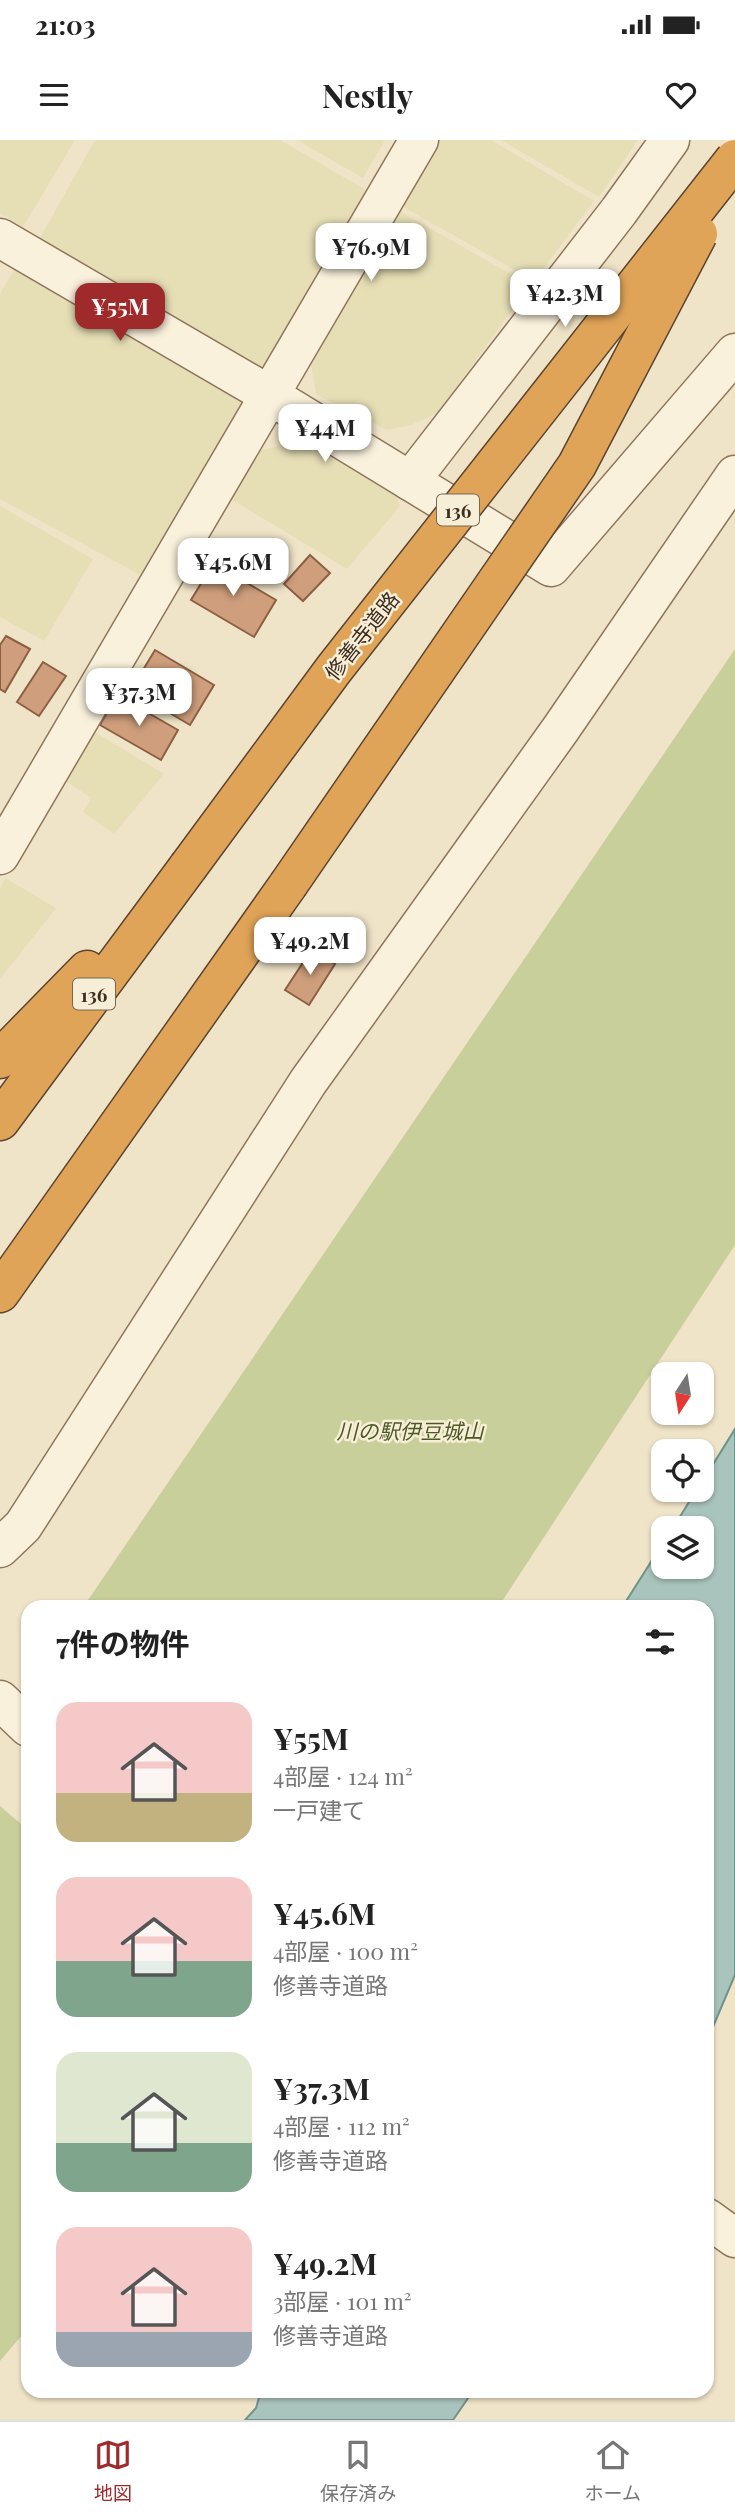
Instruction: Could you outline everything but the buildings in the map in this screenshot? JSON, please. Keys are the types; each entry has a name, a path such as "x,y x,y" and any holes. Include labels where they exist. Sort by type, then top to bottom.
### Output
{"highway":[{"name":"修善寺道路","path":"0,1121 334,669 735,161"},
{"path":"0,1293 288,885 577,466 735,161"},
{"path":"0,1059 188,867"}],"street":[{"path":"0,855 419,140"},
{"path":"410,481 619,211 670,140"},
{"path":"0,238 271,396 551,567 735,353"},
{"path":"0,1549 23,1526 308,1082 560,730 735,475"},
{"path":"0,1700 21,1720"},
{"path":"714,2223 735,2238"}],"shaded area":[{"path":"0,140 75,140 23,227 0,213"},
{"path":"95,140 280,140 371,193 266,373 39,240"},
{"path":"297,140 385,140 363,178"},
{"path":"439,140 491,140 594,201 534,281 402,206"},
{"path":"501,140 638,140 599,197"},
{"path":"398,210 530,285 438,413 411,425 387,430 316,394 310,359"},
{"path":"19,261 251,399 146,578 0,499 0,294"},
{"path":"304,440 397,497 400,506 347,569 226,496 256,451"},
{"path":"0,506 93,559 44,641 0,617"},
{"path":"93,731 164,774 114,834 83,812 91,798 63,779"},
{"path":"5,878 56,908 0,979 0,888"}],"green space":[{"name":"川の駅伊豆城山","path":"735,649 735,1245 659,1362 651,1362 651,1373 503,1600 88,1600"},
{"path":"0,1806 21,1824 21,2336 0,2361"}],"water":[{"path":"735,1429 735,1975 714,2024 714,1600 627,1600 651,1562 651,1579 714,1579 714,1516 680,1516 689,1502 714,1502 714,1463"},
{"path":"259,2398 468,2398 453,2420 245,2420 256,2408"}]}
